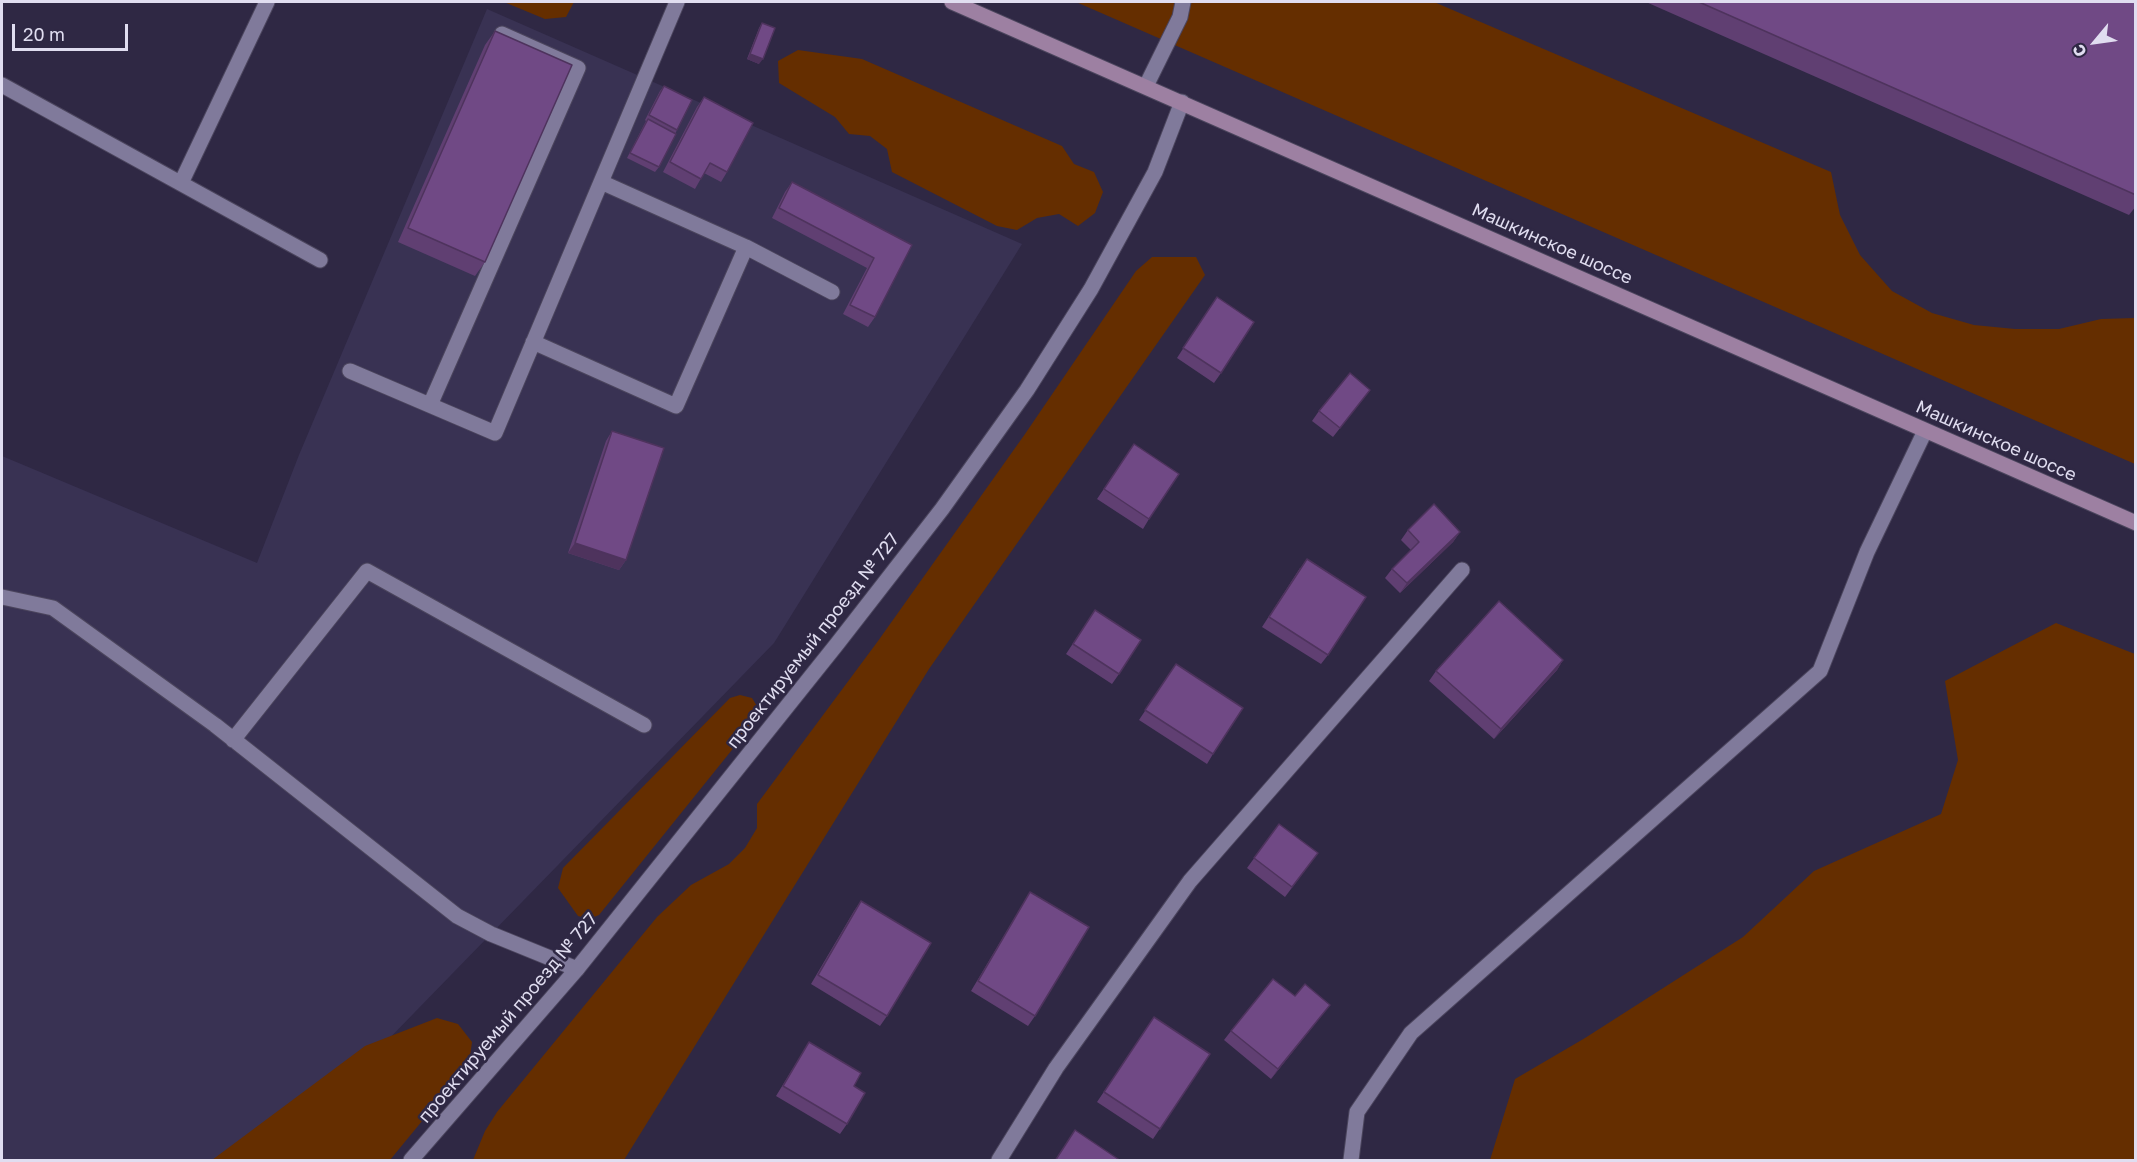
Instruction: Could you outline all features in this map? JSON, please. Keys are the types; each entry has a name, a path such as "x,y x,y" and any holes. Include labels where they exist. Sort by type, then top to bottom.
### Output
{"main road":[{"name":"Машкинское шоссе","path":"952,2 2136,523"}],"street":[{"path":"180,183 267,2"},
{"path":"350,371 495,433 677,2"},
{"path":"1146,86 1180,17 1183,2"},
{"path":"430,405 578,68 502,34"},
{"path":"2,85 320,260"},
{"name":"проектируемый проезд № 727","path":"411,1161 577,969 942,509 1028,390 1091,289 1155,172 1182,102"},
{"path":"601,182 746,247 832,292"},
{"path":"533,342 676,405 746,247"},
{"path":"1351,1161 1358,1112 1411,1033 1820,671 1867,552 1925,431"},
{"path":"999,1161 1056,1068 1190,881 1462,570"},
{"path":"233,740 367,571 644,725"},
{"path":"2,597 52,608 233,740 457,916 491,934 577,969"},
{"path":"430,1161 431,1140"}],"shaded area":[{"path":"504,2 574,2 566,17 545,19"},
{"path":"1076,2 1434,2 1831,172 1840,215 1860,255 1892,291 1932,313 1974,325 2015,329 2059,329 2101,319 2135,318 2135,464"},
{"path":"487,9 1022,244 774,643 271,1160 2,1160 2,456 257,563 299,455"},
{"path":"798,50 862,59 1062,146 1074,164 1094,172 1103,192 1095,213 1078,226 1059,214 1037,218 1017,230 997,226 892,172 887,149 870,136 849,134 835,117 779,83 778,61"},
{"path":"1152,257 1196,257 1205,275 929,669 624,1160 473,1160 485,1131 497,1112 657,917 691,885 729,864 745,848 757,828 757,804 878,641 1025,434 1136,271"},
{"path":"2056,623 2135,654 2135,1160 1490,1160 1515,1079 1585,1038 1743,937 1814,871 1941,814 1958,760 1945,681"},
{"path":"740,695 752,698 758,708 752,725 599,915 589,919 578,916 558,888 563,868 730,698"},
{"path":"437,1018 458,1024 472,1042 469,1064 390,1160 212,1160 365,1046"}],"building":[{"path":"1699,2 2136,2 2136,195"},
{"path":"762,23 775,28 763,59 750,54"},
{"path":"495,31 572,65 485,262 408,228"},
{"path":"664,86 692,100 677,130 649,115"},
{"path":"704,97 753,123 727,172 710,163 701,179 670,162"},
{"path":"648,119 676,134 659,167 630,153"},
{"path":"792,182 912,245 875,317 850,305 874,258 779,208"},
{"path":"1217,297 1254,322 1221,373 1183,348"},
{"path":"1350,373 1370,390 1340,428 1319,411"},
{"path":"612,431 664,448 626,560 575,543"},
{"path":"1134,444 1179,474 1149,519 1104,489"},
{"path":"1434,504 1460,532 1407,583 1392,569 1419,542 1408,530"},
{"path":"1307,559 1366,597 1328,655 1269,617"},
{"path":"1499,601 1563,660 1501,729 1436,671"},
{"path":"1095,610 1141,640 1119,674 1073,644"},
{"path":"1176,664 1243,708 1213,754 1145,710"},
{"path":"1279,824 1318,853 1292,887 1254,858"},
{"path":"1030,892 1089,927 1035,1016 978,981"},
{"path":"861,901 931,943 887,1016 818,975"},
{"path":"1273,979 1295,996 1305,984 1330,1005 1278,1069 1231,1031"},
{"path":"1154,1017 1210,1054 1160,1129 1104,1092"},
{"path":"809,1042 861,1073 854,1086 865,1093 847,1124 783,1086"},
{"path":"1075,1130 1121,1161 1055,1161"}]}
